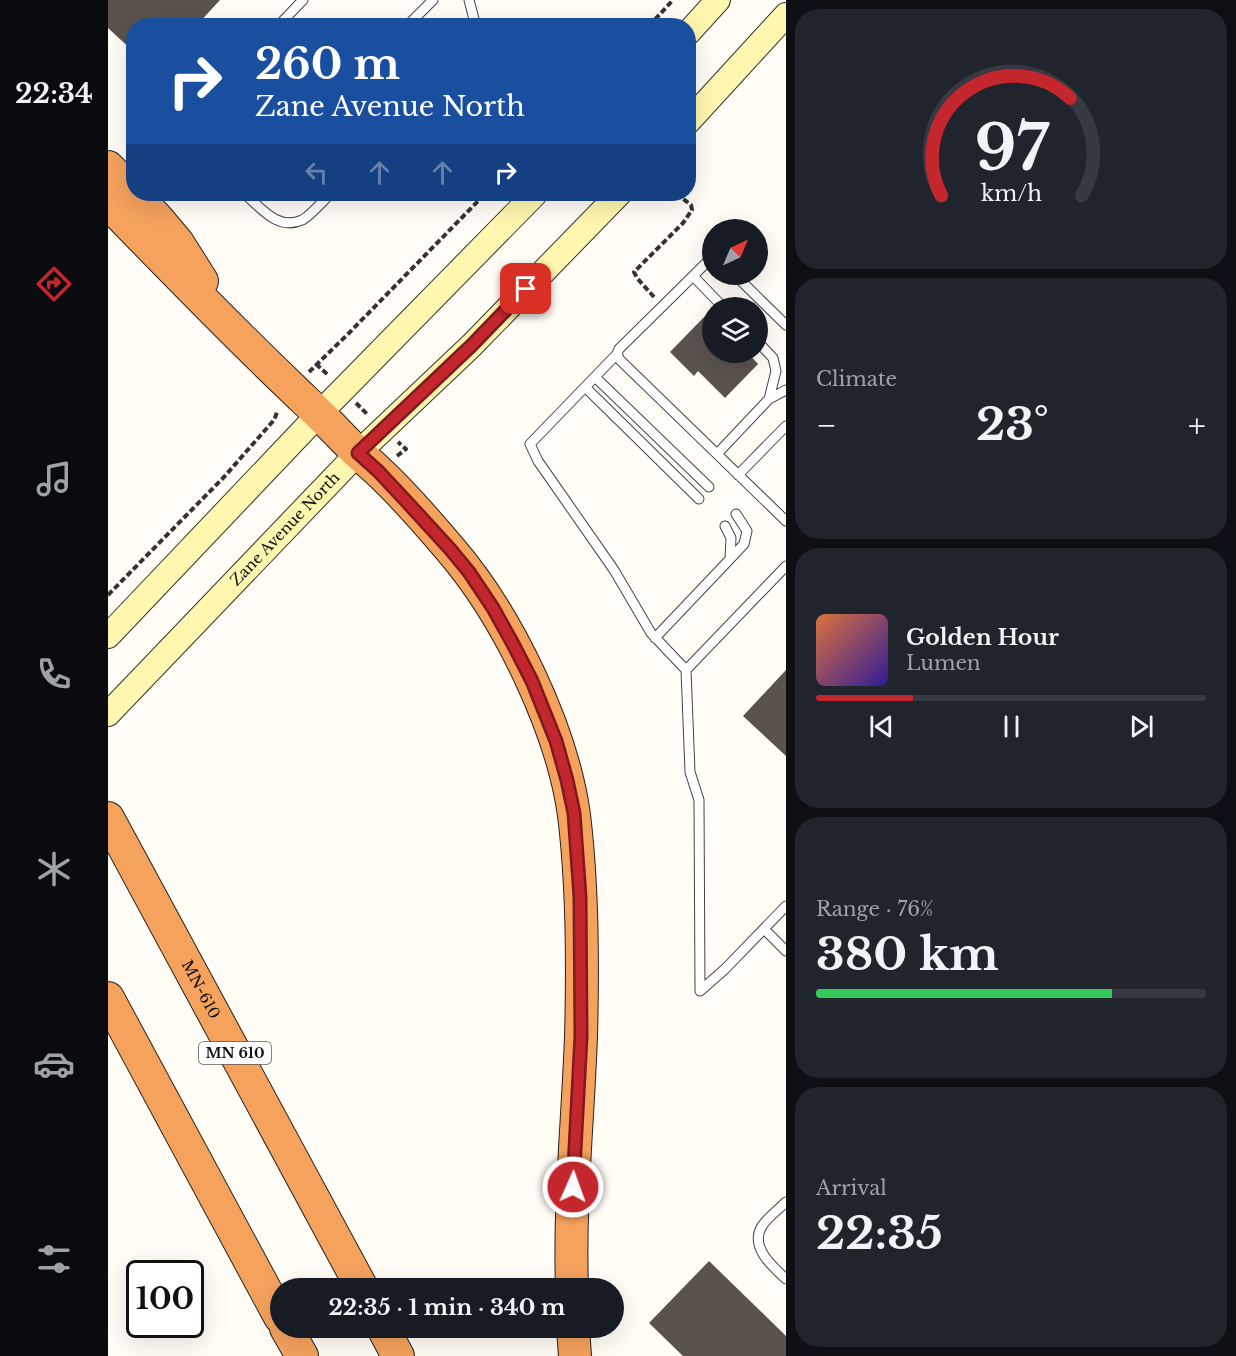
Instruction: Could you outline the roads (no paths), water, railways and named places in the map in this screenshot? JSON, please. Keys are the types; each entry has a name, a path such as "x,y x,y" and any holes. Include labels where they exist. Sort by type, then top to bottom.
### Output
{"highway":[{"path":"108,167 126,185"},
{"path":"142,201 178,243 232,330"},
{"path":"108,203 232,330 378,471 450,549 469,572 493,608 536,690 556,741 567,780 574,813 580,897 581,1036 572,1219 572,1278"},
{"name":"MN-610","path":"108,818 357,1278"},
{"path":"108,998 270,1298"},
{"path":"292,1338 302,1356"},
{"path":"388,1338 398,1356"},
{"path":"574,1338 575,1356"}],"main road":[{"path":"696,24 718,0"},
{"path":"696,113 786,15"},
{"path":"108,636 343,389 528,201"},
{"name":"Zane Avenue North","path":"111,710 358,453 472,345 612,201"}],"lane":[{"path":"286,18 303,0"},
{"path":"415,18 433,0"},
{"path":"468,0 474,18"},
{"path":"253,201 273,219 286,223 303,220 323,201"},
{"path":"702,267 619,349 617,354 530,444 538,461 614,570 651,633 686,670 690,771 699,800 700,991 725,969 786,906"},
{"path":"693,276 713,297"},
{"path":"745,285 786,325"},
{"path":"768,353 773,358 776,371 769,399"},
{"path":"617,354 620,360 786,521"},
{"path":"595,377 709,488"},
{"path":"585,387 699,499"},
{"path":"717,454 769,399 786,390"},
{"path":"738,475 786,426"},
{"path":"778,514 786,506"},
{"path":"655,638 744,544 747,531 736,514"},
{"path":"725,526 731,538 730,559"},
{"path":"686,670 786,566"},
{"path":"764,929 786,951"},
{"path":"786,1202 761,1228 758,1242 766,1260 786,1279"}]}
